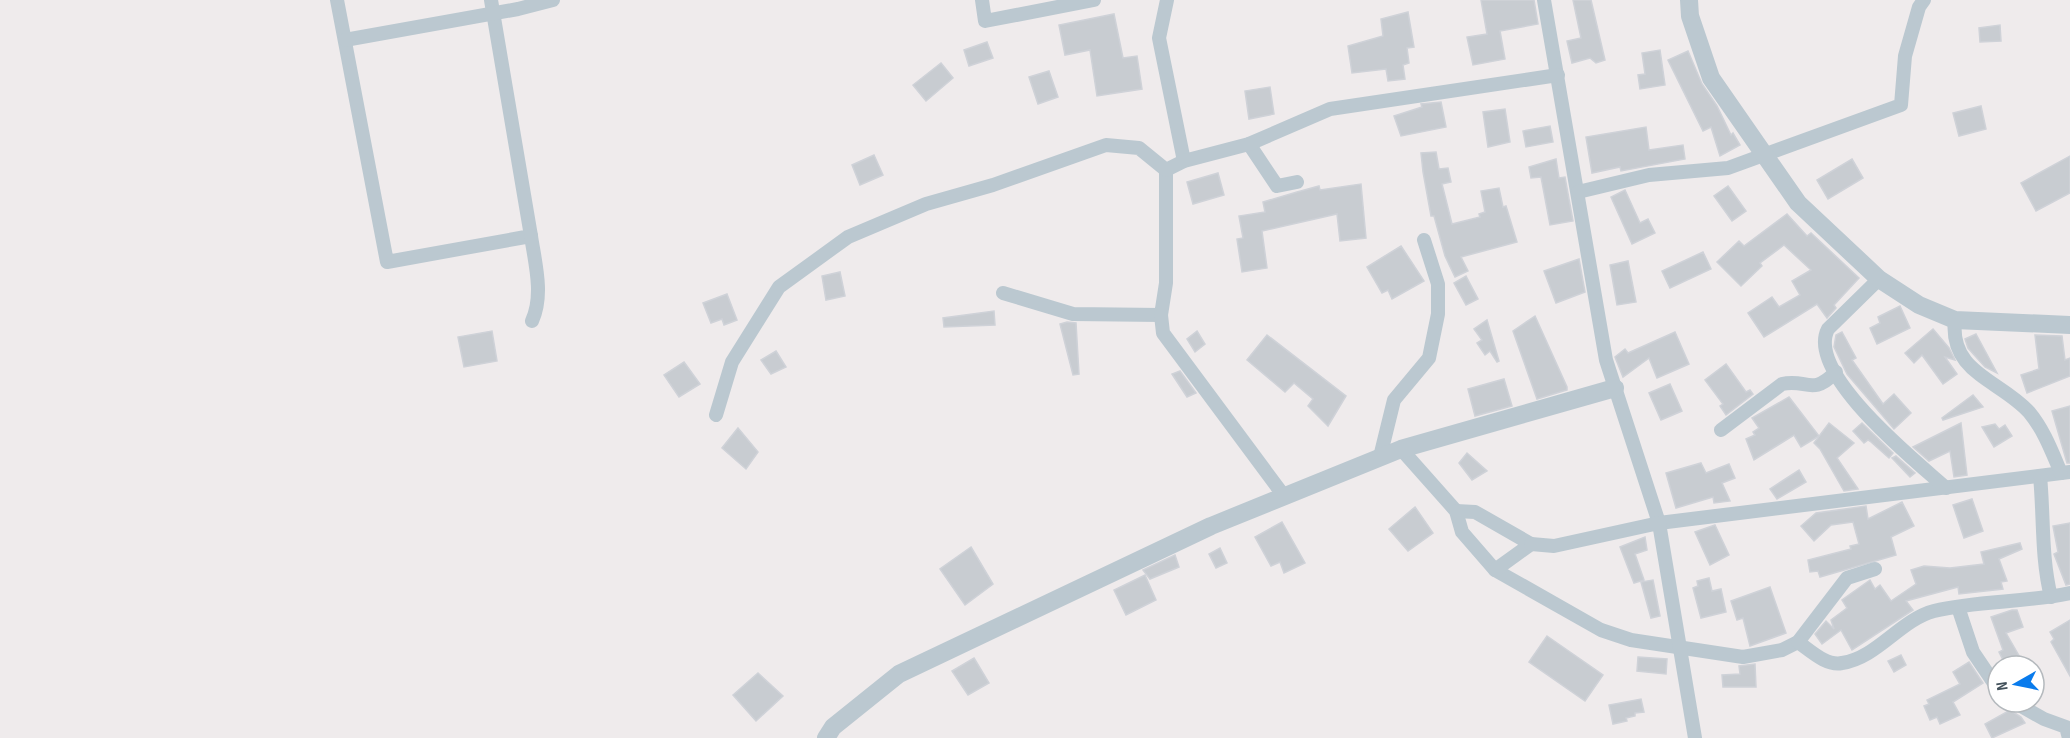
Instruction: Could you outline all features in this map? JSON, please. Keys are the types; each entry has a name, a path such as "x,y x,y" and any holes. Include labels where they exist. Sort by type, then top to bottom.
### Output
{"street":[{"path":"337,0 387,262 531,236"},
{"path":"345,40 492,7 553,0"},
{"path":"982,0 986,21 1094,0"},
{"path":"1167,0 1159,38 1184,161"},
{"path":"1544,0 1606,360 1659,523 1695,738"},
{"path":"1689,0 1690,16 1711,78 1798,203 1879,279 1919,305 1955,320 2070,325"},
{"path":"1578,192 1649,175 1728,168 1901,105 1905,56 1919,7 1924,0"},
{"path":"492,7 531,236 538,295 536,312 532,321"},
{"path":"1166,170 1184,161 1249,144 1330,109 1558,75"},
{"path":"1249,144 1277,186 1297,182"},
{"path":"716,415 732,362 779,287 848,237 926,204 993,185 1106,145 1139,148 1166,170"},
{"path":"1166,170 1166,283 1161,315 1163,333 1284,496"},
{"path":"1380,457 1394,400 1429,357 1438,314 1438,284 1424,240"},
{"path":"1879,279 1825,334 1830,360 1842,385 1876,427 1946,488"},
{"path":"1003,293 1073,314 1161,315"},
{"path":"1456,511 1475,512 1531,544 1554,546 1659,523 2066,473 2028,411 1967,364 1953,337 1955,320"},
{"path":"1721,430 1782,384 1793,381 1810,388 1827,382 1836,372"},
{"path":"826,738 833,727 899,674 1211,526 1401,449 1615,388"},
{"path":"1401,449 1456,511 1462,532 1495,570 1601,630 1631,640 1743,657 1782,650 1798,642 1847,578 1875,569"},
{"path":"2040,476 2044,511 2042,552 2051,597"},
{"path":"1495,570 1531,544"},
{"path":"1798,642 1826,661 1835,664 1848,662 1922,616 1958,607 2070,593"},
{"path":"1958,607 1973,652 1986,671"},
{"path":"2034,714 2068,730"}],"building":[{"path":"1481,0 1534,0 1538,24 1500,31 1505,59 1473,65 1467,37 1487,34"},
{"path":"1573,0 1591,0 1605,60 1596,63 1590,58 1572,63 1567,41 1581,38"},
{"path":"1408,12 1414,47 1407,48 1409,63 1403,65 1405,79 1388,81 1386,69 1352,73 1348,46 1383,36 1381,19"},
{"path":"1114,14 1123,58 1137,56 1142,89 1097,96 1090,50 1065,55 1059,25"},
{"path":"2000,25 2001,41 1980,42 1979,28"},
{"path":"987,42 993,58 969,66 964,50"},
{"path":"1660,50 1665,85 1640,89 1638,75 1645,74 1642,53"},
{"path":"1688,51 1702,84 1717,106 1731,135 1733,133 1740,145 1720,156 1711,127 1703,131 1668,60"},
{"path":"941,63 953,78 926,101 913,85"},
{"path":"1049,71 1058,97 1038,104 1029,77"},
{"path":"1270,87 1274,114 1249,119 1245,91"},
{"path":"1441,102 1446,127 1401,136 1394,116 1422,107 1421,104"},
{"path":"1981,106 1986,129 1959,136 1953,113"},
{"path":"1505,109 1510,142 1488,147 1483,112"},
{"path":"1550,126 1553,142 1526,147 1523,131"},
{"path":"1646,127 1649,150 1683,145 1685,159 1621,171 1620,167 1592,173 1586,137"},
{"path":"1436,152 1439,169 1448,168 1451,182 1442,184 1452,224 1480,217 1479,214 1485,212 1481,191 1499,188 1503,207 1506,206 1517,242 1461,257 1468,271 1455,277 1445,256 1434,216 1431,216 1423,172 1421,153"},
{"path":"874,155 883,175 860,185 852,165"},
{"path":"2070,156 2070,193 2036,211 2021,183"},
{"path":"1556,159 1559,178 1565,177 1573,221 1550,225 1541,177 1531,178 1529,167"},
{"path":"1852,159 1863,178 1828,199 1817,180"},
{"path":"1218,173 1224,195 1193,204 1187,182"},
{"path":"1361,184 1366,238 1340,241 1337,214 1262,231 1267,268 1242,272 1237,239 1243,238 1239,216 1265,212 1263,202 1319,186 1320,190"},
{"path":"1728,186 1746,211 1732,221 1714,196"},
{"path":"1625,190 1640,223 1648,219 1655,233 1632,244 1611,197"},
{"path":"1787,214 1807,236 1811,233 1859,278 1834,305 1836,308 1827,318 1817,304 1764,337 1748,313 1772,297 1779,307 1800,295 1792,281 1811,270 1784,245 1760,263 1762,266 1741,286 1717,262 1739,241 1744,246"},
{"path":"1401,246 1424,281 1392,299 1388,290 1382,293 1367,267"},
{"path":"1703,252 1711,269 1670,288 1662,271"},
{"path":"1579,259 1585,292 1556,303 1544,271"},
{"path":"1628,261 1636,302 1617,305 1610,265"},
{"path":"840,272 845,296 826,300 822,276"},
{"path":"1466,276 1478,299 1466,305 1454,283"},
{"path":"727,294 737,320 724,325 722,319 711,323 703,303"},
{"path":"1900,306 1910,328 1877,344 1870,328 1880,323 1878,317"},
{"path":"994,311 995,325 944,327 943,318"},
{"path":"1535,316 1567,387 1567,390 1537,399 1513,331"},
{"path":"1487,320 1499,361 1497,362 1490,351 1485,355 1477,343 1482,340 1474,329"},
{"path":"1076,323 1079,374 1073,375 1060,324"},
{"path":"1933,329 1949,348 1955,360 1945,357 1957,374 1943,384 1922,355 1914,363 1905,353"},
{"path":"492,331 497,361 464,367 458,337"},
{"path":"1197,331 1205,344 1195,352 1187,339"},
{"path":"1675,332 1689,364 1657,378 1649,358 1623,377 1615,357 1625,349 1628,353"},
{"path":"1842,332 1856,358 1852,360 1883,404 1894,394 1911,413 1894,429 1847,374 1834,347 1836,335"},
{"path":"1976,334 1997,373 1985,367 1968,348 1965,339"},
{"path":"1267,335 1346,396 1328,426 1308,406 1313,399 1294,383 1285,392 1247,360"},
{"path":"2035,335 2062,336 2065,360 2070,358 2070,376 2027,393 2021,375 2039,369"},
{"path":"776,351 786,367 771,374 761,360"},
{"path":"684,362 700,384 679,397 664,375"},
{"path":"1726,364 1746,392 1750,390 1753,394 1726,415 1720,406 1723,404 1705,380"},
{"path":"1180,371 1196,393 1187,397 1172,374"},
{"path":"1504,379 1512,406 1475,416 1468,389"},
{"path":"1670,384 1682,411 1661,420 1649,393"},
{"path":"1973,395 1983,407 1943,420 1942,418"},
{"path":"1789,397 1819,436 1801,447 1794,435 1754,460 1746,439 1755,435 1753,432 1759,428 1752,418"},
{"path":"2070,406 2070,463 2067,463 2052,411"},
{"path":"1829,423 1854,443 1837,458 1858,489 1844,491 1820,449 1814,443"},
{"path":"1862,423 1893,453 1889,458 1868,440 1864,443 1853,431"},
{"path":"1961,423 1967,475 1954,477 1950,451 1929,461 1913,447"},
{"path":"1995,424 1999,429 2005,425 2012,436 1994,447 1982,427"},
{"path":"738,428 758,452 746,469 722,448"},
{"path":"1467,453 1487,471 1472,480 1459,463"},
{"path":"1896,456 1915,473 1910,477 1892,458"},
{"path":"1701,463 1706,473 1729,464 1735,478 1722,483 1730,501 1714,503 1713,497 1676,508 1666,473"},
{"path":"1799,470 1806,482 1777,499 1770,489"},
{"path":"1972,499 1983,531 1964,538 1953,505"},
{"path":"1902,502 1914,526 1891,537 1896,555 1820,577 1818,571 1810,572 1808,560 1851,549 1850,546 1859,544 1853,522 1831,525 1814,541 1801,526 1816,513 1866,506 1868,519"},
{"path":"1415,507 1433,533 1408,551 1389,529"},
{"path":"1282,522 1305,563 1284,573 1280,562 1271,566 1255,537"},
{"path":"2070,523 2070,584 2066,585 2054,554 2058,552 2053,526"},
{"path":"1715,525 1729,555 1710,565 1695,532"},
{"path":"1645,537 1647,550 1635,554 1644,580 1634,583 1620,547"},
{"path":"2020,543 2022,549 1999,559 2007,581 2001,582 2003,589 1959,594 1958,587 1906,601 1913,610 1852,650 1841,630 1822,644 1815,634 1826,621 1834,629 1831,620 1847,608 1842,600 1870,580 1875,589 1880,585 1891,601 1916,584 1911,570 1924,566 1950,568 1984,564 1981,552"},
{"path":"971,547 993,584 965,605 940,569"},
{"path":"1220,548 1227,563 1216,568 1209,554"},
{"path":"1175,555 1179,567 1150,579 1143,570"},
{"path":"1145,575 1156,600 1126,615 1114,590"},
{"path":"1709,578 1712,591 1721,589 1726,612 1701,618 1693,588 1698,586 1697,581"},
{"path":"1653,580 1660,616 1651,618 1641,582"},
{"path":"1770,587 1786,633 1750,646 1743,618 1737,620 1731,601"},
{"path":"2017,610 2023,627 2006,633 2018,654 2000,654 1999,652 2003,650 1991,617"},
{"path":"2070,620 2070,676 2051,642 2054,639 2050,632"},
{"path":"1547,636 1603,675 1585,701 1529,662"},
{"path":"1901,655 1906,665 1894,672 1888,661"},
{"path":"1638,657 1667,659 1666,674 1637,671"},
{"path":"974,658 989,683 968,695 952,671"},
{"path":"1969,662 1983,683 1953,702 1960,715 1940,724 1937,717 1930,720 1924,706 1929,704 1927,700 1960,684 1953,672"},
{"path":"1755,664 1756,687 1723,687 1722,675 1740,674 1739,666"},
{"path":"758,673 783,696 756,721 733,695"},
{"path":"1641,699 1644,712 1635,713 1635,716 1626,718 1627,721 1613,724 1609,705"},
{"path":"2003,714 2016,714 2025,723 1992,738 1985,724"}]}
